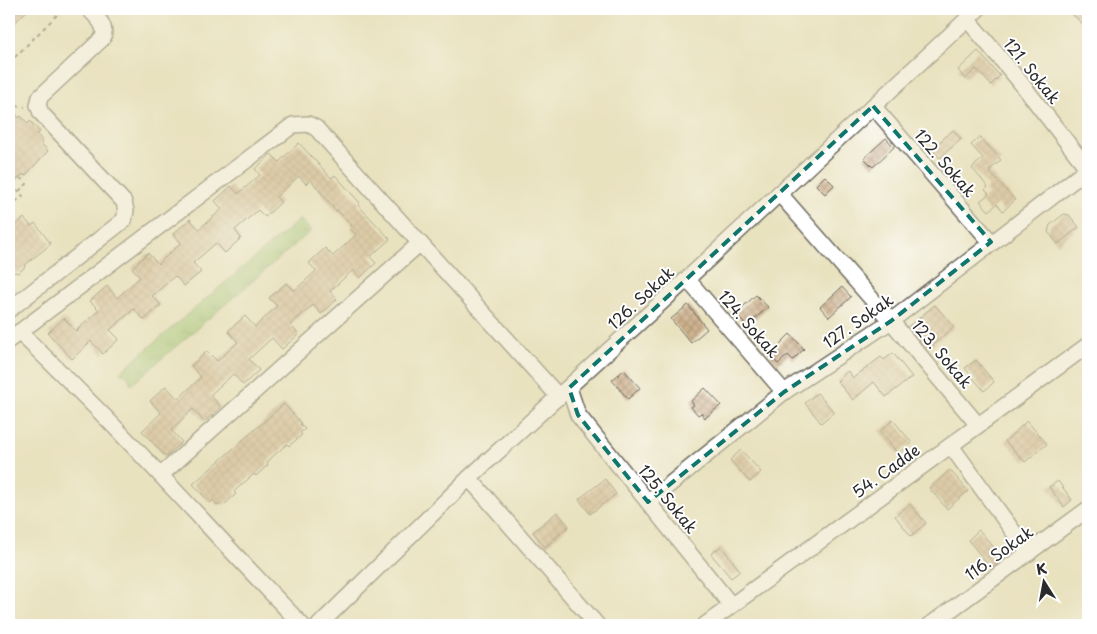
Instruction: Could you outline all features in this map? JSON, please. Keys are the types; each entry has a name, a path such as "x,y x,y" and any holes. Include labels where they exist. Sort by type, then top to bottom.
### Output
{"street":[{"path":"9,310 124,220 126,216 124,202 41,113 38,107 40,97 103,38 104,30 102,23 89,9"},
{"name":"126. Sokak","path":"319,625 469,478 978,9"},
{"name":"121. Sokak","path":"967,20 1017,78 1088,169"},
{"name":"122. Sokak","path":"873,106 991,242"},
{"path":"302,625 243,565 162,475 47,357 14,336 293,125 308,124 316,128 559,397 578,415"},
{"name":"127. Sokak","path":"648,502 784,392 891,321 1088,169"},
{"name":"123. Sokak","path":"780,193 978,425"},
{"path":"162,475 420,243"},
{"name":"124. Sokak","path":"687,279 784,392"},
{"name":"54. Cadde","path":"705,625 1088,345"},
{"name":"125. Sokak","path":"559,397 578,415 731,605"},
{"path":"951,446 1029,553"},
{"path":"469,478 597,625"},
{"name":"116. Sokak","path":"930,625 1088,509"}],"path":[{"path":"9,63 64,9"},
{"path":"9,102 16,106 38,107"},
{"path":"9,192 19,191 28,184 20,177"},
{"path":"9,207 23,196 19,191"}],"highlighted area":[{"path":"873,106 991,242 891,321 784,392 648,502 578,415 569,388"}],"green space":[{"path":"300,219 311,231 131,385 128,376 120,372"}],"building":[{"path":"9,9 29,9 9,28"},
{"path":"1067,9 1088,9 1088,19 1083,24"},
{"path":"978,51 1000,76 991,85 976,69 965,79 958,70"},
{"path":"9,107 19,118 21,116 28,124 30,121 40,132 37,134 43,141 41,143 48,151 25,176 23,174 9,187"},
{"path":"953,130 961,139 940,158 932,149"},
{"path":"980,137 1001,160 989,171 1015,200 1003,211 997,204 989,211 980,201 989,194 985,190 988,187 972,168 983,158 971,145"},
{"path":"886,138 894,147 873,167 864,158"},
{"path":"299,143 331,178 335,175 360,203 358,205 390,239 370,257 376,263 360,278 353,270 330,291 337,299 321,314 313,305 290,325 299,334 282,349 272,338 249,359 259,370 243,385 233,374 210,395 221,407 204,422 193,409 171,430 182,442 166,457 142,431 161,413 150,401 166,386 178,399 201,377 191,366 207,351 217,361 238,342 228,331 245,316 255,327 277,306 269,298 286,283 294,291 316,271 309,263 325,248 333,256 356,235 350,228 352,226 336,211 311,180 306,184 299,176 276,197 281,202 265,217 258,210 235,230 241,238 225,253 216,243 193,263 201,272 184,286 175,276 152,296 161,305 144,320 134,309 110,330 119,339 103,354 91,341 72,359 48,333 64,318 76,331 99,310 90,301 107,286 117,298 140,277 132,268 148,253 158,264 181,243 173,234 190,219 199,229 222,209 215,201 231,186 238,194 260,175 255,169 271,154 279,162"},
{"path":"825,176 834,185 825,194 816,185"},
{"path":"1064,214 1069,215 1079,227 1058,244 1048,232 1050,225"},
{"path":"24,218 31,226 35,223 51,244 18,273 15,272 9,276 9,230"},
{"path":"842,287 851,297 829,317 820,307"},
{"path":"756,295 768,307 747,326 735,314"},
{"path":"688,305 707,329 691,343 671,319"},
{"path":"935,305 954,327 928,349 909,326"},
{"path":"790,334 804,349 793,360 788,355 778,364 769,355"},
{"path":"893,353 912,377 886,397 874,382 853,400 837,381 848,371 853,378 881,357 884,360"},
{"path":"976,360 994,382 984,391 965,368"},
{"path":"624,370 640,388 628,399 612,380"},
{"path":"705,388 721,405 705,418 701,413 698,415 691,407 694,405 691,401"},
{"path":"817,393 834,412 821,423 805,403"},
{"path":"284,404 305,429 300,433 302,435 289,446 287,444 271,458 267,463 268,465 256,476 254,474 239,487 234,492 236,494 224,505 222,503 218,506 213,500 210,503 193,484"},
{"path":"893,420 912,443 898,454 880,431"},
{"path":"1027,421 1047,444 1025,462 1005,441"},
{"path":"741,450 761,472 750,482 730,460"},
{"path":"950,470 968,491 947,509 929,488"},
{"path":"605,479 616,494 590,514 579,499"},
{"path":"1058,481 1072,500 1064,507 1049,487"},
{"path":"910,504 926,523 911,536 895,516"},
{"path":"557,512 569,526 545,547 533,532"},
{"path":"979,530 1003,558 991,568 968,540"},
{"path":"721,546 740,571 731,578 711,554"}]}
